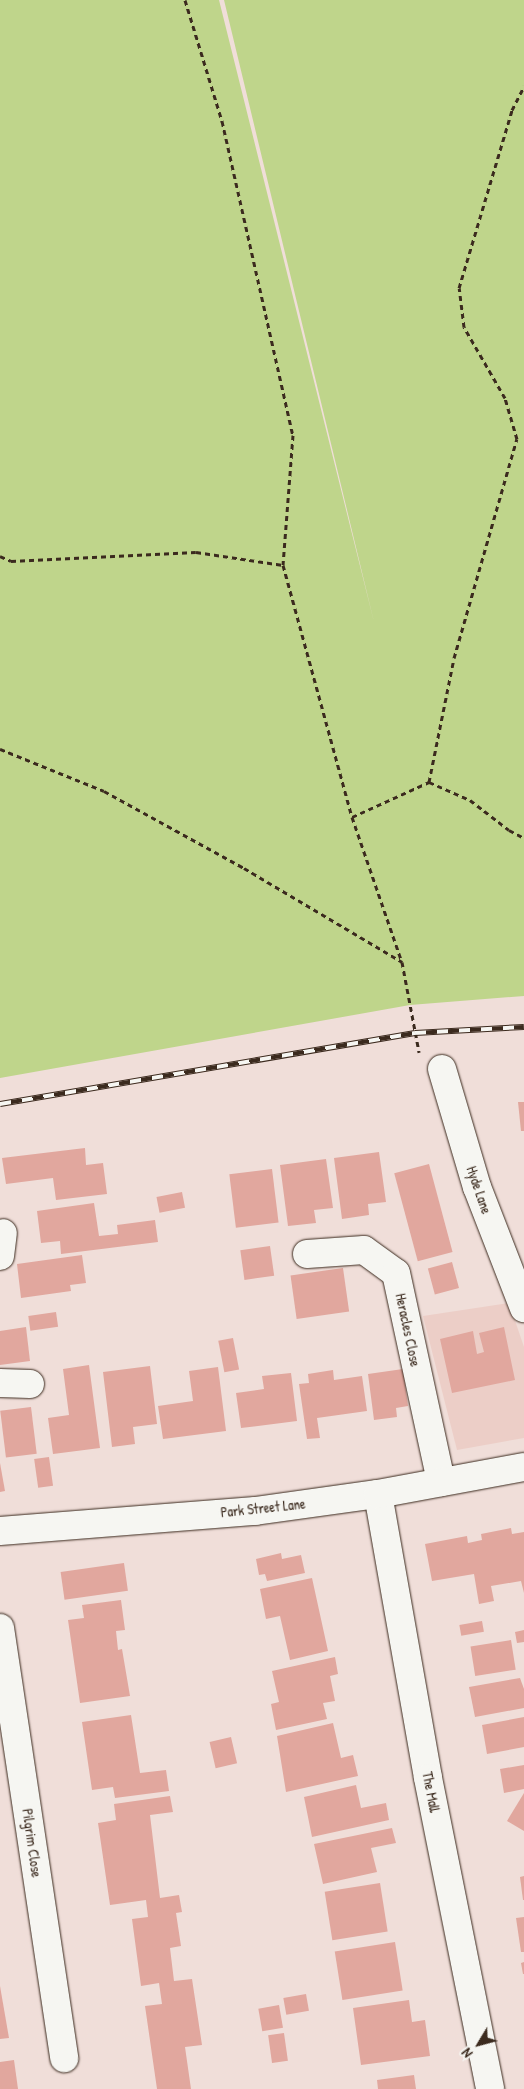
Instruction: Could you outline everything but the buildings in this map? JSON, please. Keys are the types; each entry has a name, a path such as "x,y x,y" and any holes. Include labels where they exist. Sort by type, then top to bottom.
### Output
{"street":[{"name":"Hyde Lane","path":"442,1069 477,1186 524,1308"},
{"name":"Heracles Close","path":"307,1254 364,1250 396,1273 441,1482"},
{"path":"0,1383 30,1384"},
{"name":"Park Street Lane","path":"0,1531 255,1511 378,1494 524,1467"},
{"name":"The Mall","path":"378,1494 428,1778 490,2089"},
{"name":"Pilgrim Close","path":"0,1628 64,2058"}],"path":[{"path":"185,0 222,121 292,435 283,565 352,817 402,962 420,1058 442,1069"},
{"path":"429,782 454,658 517,439 505,398 464,327 459,288 512,110 524,86"},
{"path":"0,556 11,561 196,552 283,565"},
{"path":"0,749 104,792 244,868 402,962"},
{"path":"352,817 429,782 470,800 509,830 524,838"}],"shaded area":[{"path":"509,1303 524,1347 524,1438 457,1450 423,1316"}],"green space":[{"path":"0,0 219,0 374,622 224,0 524,0 524,996 410,1005 0,1078"}],"railway":[{"path":"0,1104 415,1033 524,1027"}]}
